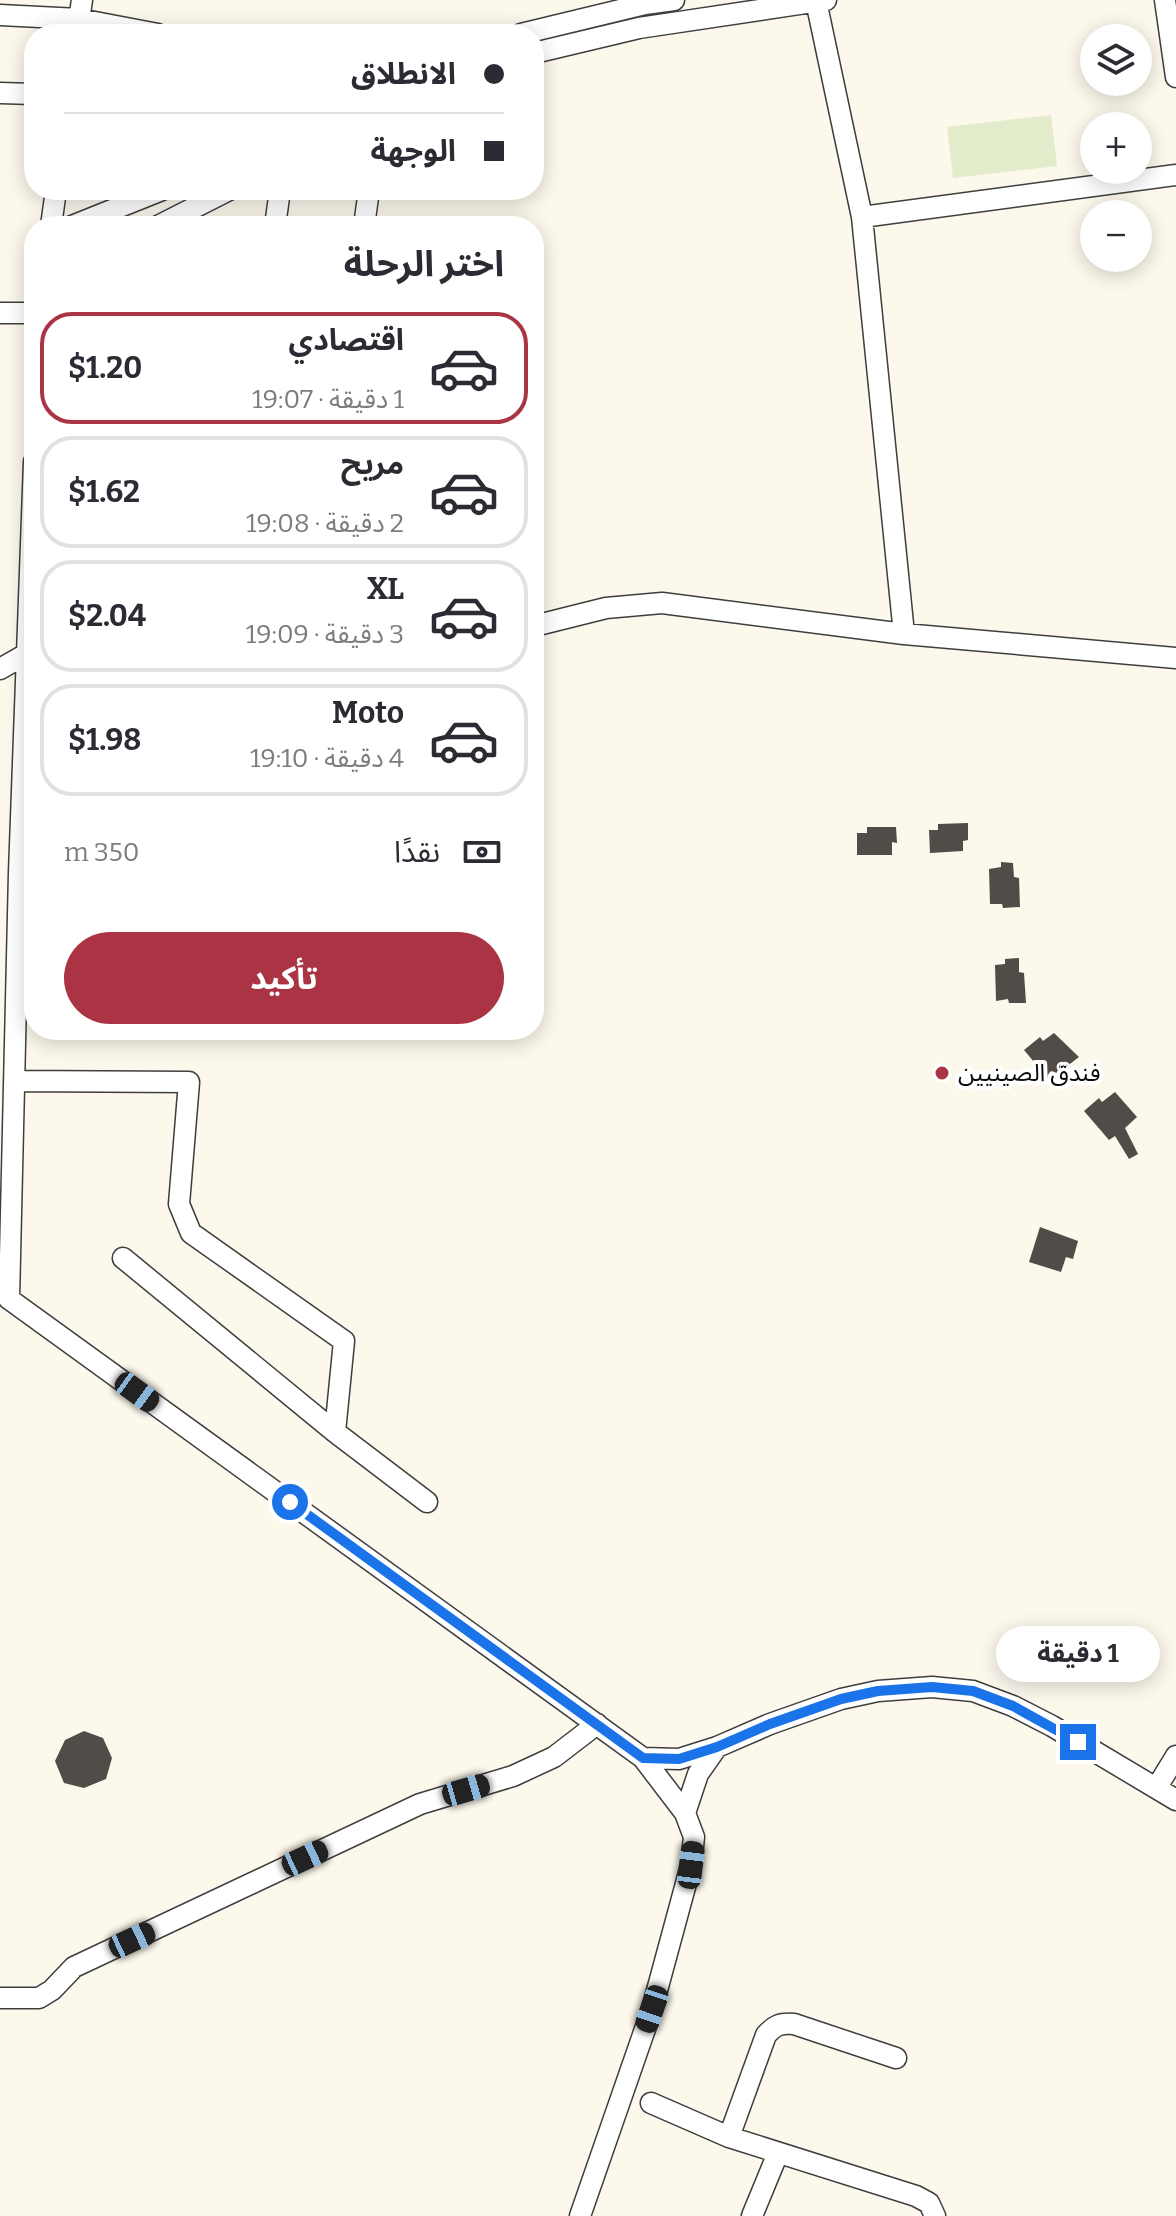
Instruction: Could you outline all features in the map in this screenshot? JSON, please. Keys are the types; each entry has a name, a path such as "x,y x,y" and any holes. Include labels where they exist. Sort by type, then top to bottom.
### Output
{"street":[{"path":"544,28 674,0"},
{"path":"544,51 639,28 826,0"},
{"path":"1165,0 1176,77"},
{"path":"816,1 862,217 904,634"},
{"path":"0,15 79,18 109,24"},
{"path":"0,93 24,94"},
{"path":"862,217 1176,175"},
{"path":"97,216 137,200"},
{"path":"178,216 209,200"},
{"path":"0,313 24,313"},
{"path":"544,624 606,608 662,603 904,634 1176,658"},
{"path":"0,669 24,655"},
{"path":"24,798 9,872 18,957 4,1304 643,1758 685,1813 694,1837 691,1865 652,2009 580,2216"},
{"path":"14,1081 189,1082 179,1204 191,1233 344,1341 335,1432"},
{"path":"123,1258 335,1432 427,1502"},
{"path":"643,1758 679,1759 841,1699 878,1691 932,1687 973,1691 1013,1706 1176,1800"},
{"path":"0,1998 39,1998 52,1990 74,1967 420,1804 513,1776 554,1757 597,1724"},
{"path":"685,1813 698,1774 717,1747"},
{"path":"1157,1787 1176,1756"},
{"path":"729,2137 766,2035 774,2026 794,2024 896,2058"},
{"path":"651,2103 729,2137 916,2196 929,2203 935,2216"},
{"path":"752,2216 778,2153"}],"green space":[{"path":"1051,115 1057,166 953,178 947,127"}],"building":[{"path":"968,823 968,840 963,841 963,851 930,853 929,830 938,830 938,824"},
{"path":"867,827 896,827 897,843 892,842 892,855 857,855 857,833 867,833"},
{"path":"1001,862 1013,863 1014,877 1019,878 1020,907 1003,908 1002,904 990,904 989,869 1001,867"},
{"path":"1019,958 1019,972 1024,973 1026,1003 1009,1003 1008,999 996,1001 995,965 1005,964 1005,959"},
{"path":"1054,1033 1079,1057 1066,1067 1069,1072 1059,1080 1055,1076 1049,1080 1024,1050 1040,1037 1043,1041"},
{"path":"1115,1092 1137,1117 1125,1128 1138,1154 1129,1159 1115,1136 1109,1140 1084,1111 1099,1098 1102,1102"},
{"path":"1040,1227 1078,1241 1073,1259 1066,1257 1061,1272 1029,1262"},
{"path":"84,1731 103,1738 112,1758 106,1779 84,1788 64,1783 55,1761 65,1740"}],"place":[{"name":"فندق الصينيين","path":"942,1073"}],"route":[{"path":"290,1502 643,1758 679,1759 841,1699 878,1691 932,1687 973,1691 1013,1706 1078,1742"}]}
